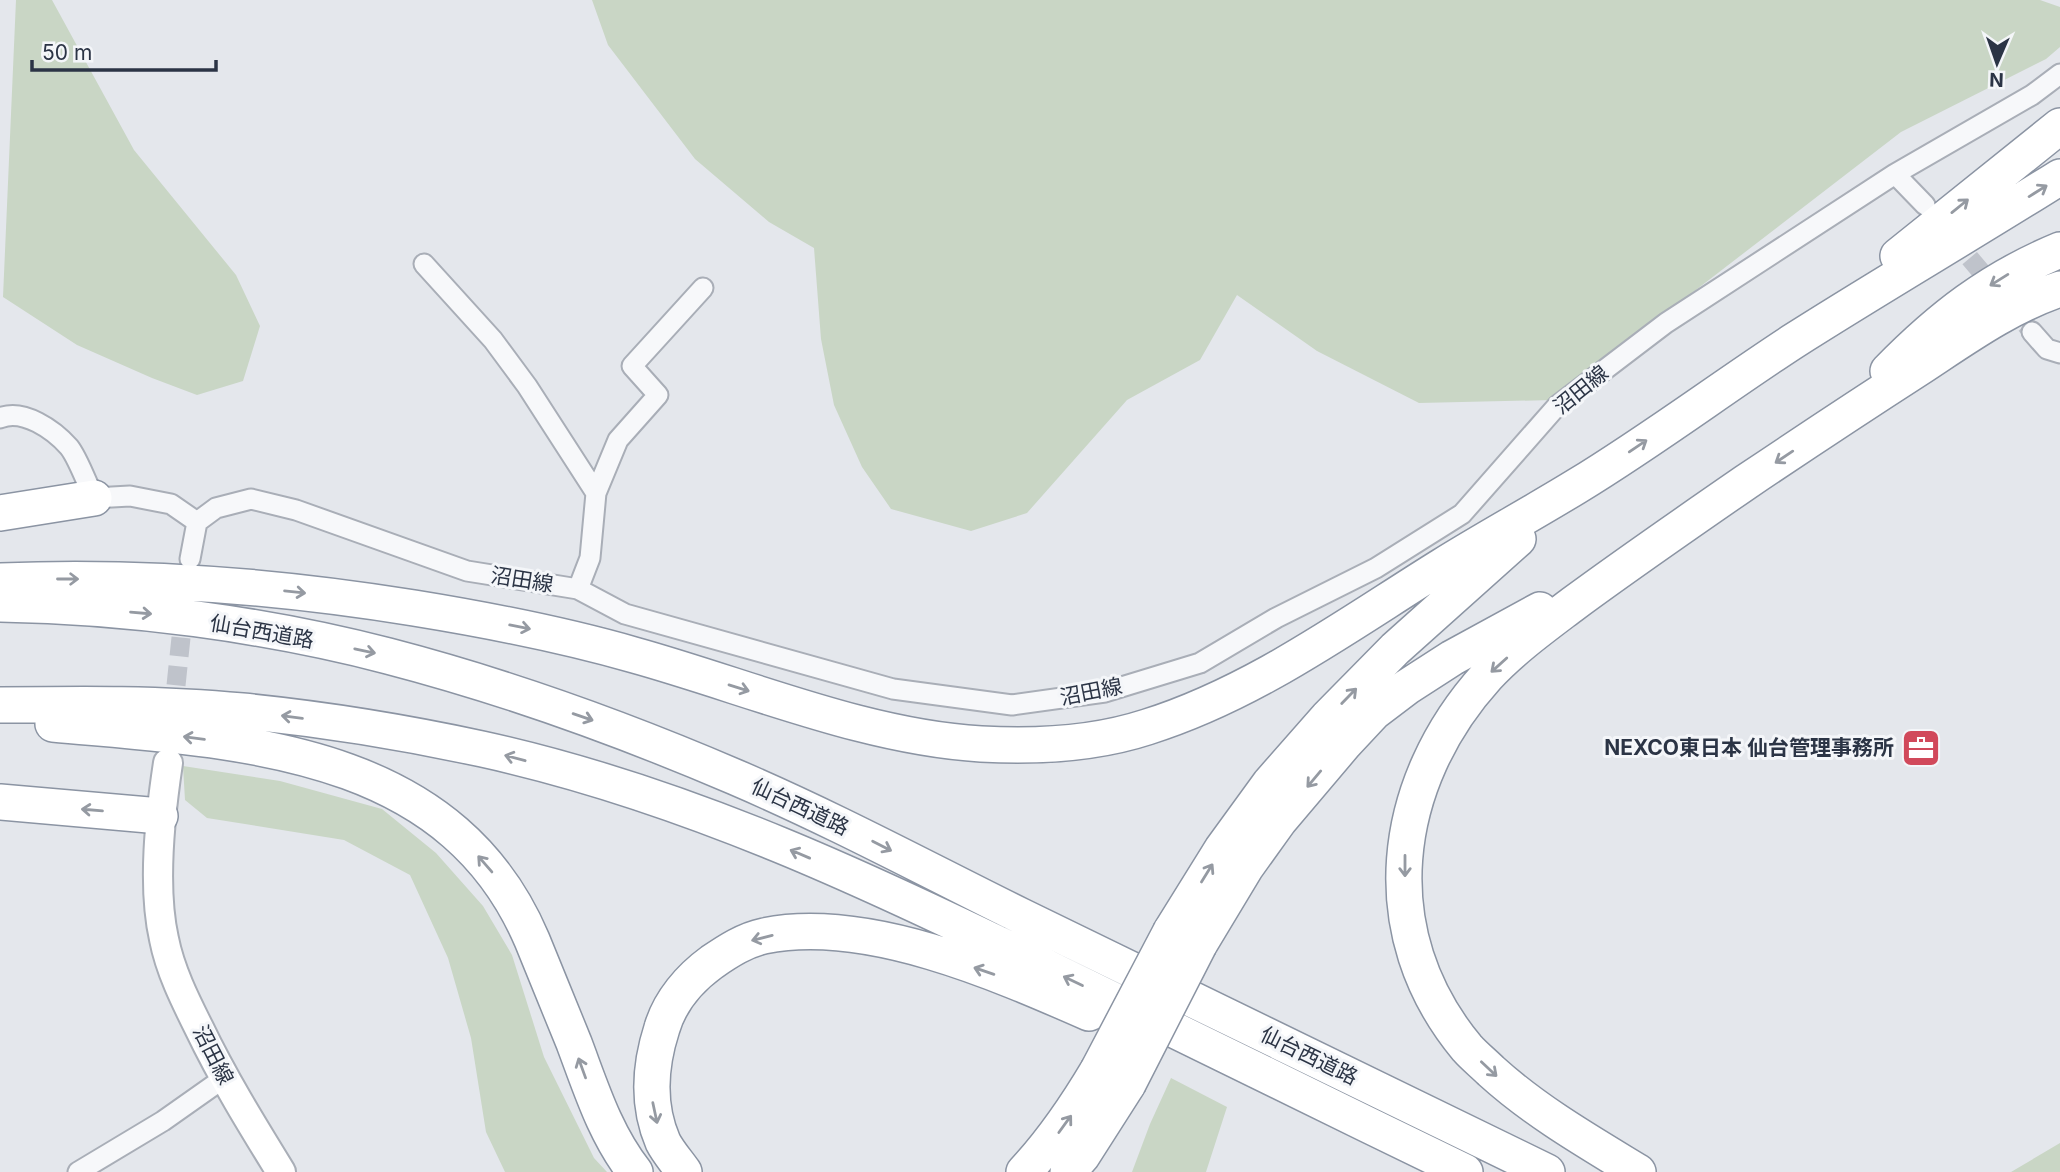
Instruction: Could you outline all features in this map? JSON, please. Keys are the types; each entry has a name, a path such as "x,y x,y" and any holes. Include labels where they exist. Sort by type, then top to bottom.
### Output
{"highway":[{"path":"1793,342 2060,126"},
{"path":"0,581 98,579 176,582 355,599 541,631 635,655 862,724 926,739 1039,745 1144,729 1241,688 1325,641 1444,565 1581,484 1793,342 2060,177"},
{"path":"1841,418 1921,337 1958,307 2005,275 2060,250"},
{"path":"1638,1172 1558,1122 1506,1085 1469,1050 1430,993 1409,928 1405,892 1404,855 1409,818 1421,780 1461,707 1489,674 1524,643 1629,562 1841,418 1995,318 2060,289"},
{"path":"1068,1172 1082,1156 1113,1077 1185,938 1222,849 1270,783 1328,717 1395,649 1581,484"},
{"path":"0,513 94,498"},
{"path":"1185,938 1246,867 1279,821 1374,712 1452,658 1629,562"},
{"name":"仙台西道路","path":"0,604 149,614 258,629 387,656 511,692 623,731 737,778 868,839 1547,1172"},
{"name":"仙台西道路","path":"0,705 103,704 239,710 367,726 485,750 604,781 720,820 848,874 994,942 1465,1172"},
{"path":"0,724 50,724 249,745 347,771 390,788 428,811 471,848 490,869 511,900 530,936 609,1133 635,1172"},
{"path":"0,802 160,816"},
{"path":"684,1172 664,1143 653,1112 651,1082 655,1049 665,1018 680,992 702,969 733,947 763,936 829,932 909,947 1020,983 1298,1108 1452,1172"},
{"path":"1024,1172 1049,1146 1074,1111 1113,1077"}],"street":[{"name":"沼田線","path":"197,522 216,508 250,499 296,510 467,571 578,589 625,614 893,690 1012,705 1105,692 1200,663 1276,618 1376,568 1462,514 1557,407 1666,323 1895,174 2032,95 2060,74"},
{"path":"1895,174 1925,205"},
{"path":"424,264 493,340 527,386 596,493"},
{"path":"578,589 590,558 596,493 618,440 657,395 632,366 703,288"},
{"path":"2032,332 2047,349 2060,354"},
{"path":"0,418 7,415 37,420 69,448 94,498 130,496 172,504 197,522 190,559"},
{"name":"沼田線","path":"168,763 160,816 158,889 163,938 182,995 223,1078 281,1172"},
{"path":"78,1172 163,1121 223,1078"}],"green space":[{"path":"16,0 52,0 134,150 236,275 260,326 243,381 197,395 77,345 3,297"},
{"path":"592,0 2040,0 2060,7 2060,47 2046,59 1901,132 1553,400 1419,403 1317,351 1237,295 1200,360 1127,400 1027,513 971,531 891,509 862,467 834,405 821,339 814,248 769,222 695,159 608,45"},
{"path":"183,766 280,781 382,809 436,853 483,906 512,955 544,1057 594,1158 607,1172 505,1172 486,1132 471,1038 448,958 410,875 344,840 207,818 185,800"},
{"path":"1171,1078 1227,1107 1206,1172 1132,1172 1150,1124"},
{"path":"2060,1143 2060,1172 2011,1172"}],"tunnel":[{"path":"1951,236 2032,332"},
{"path":"173,714 184,609"}],"place":[{"name":"NEXCO東日本 仙台管理事務所","path":"1921,748"}]}
